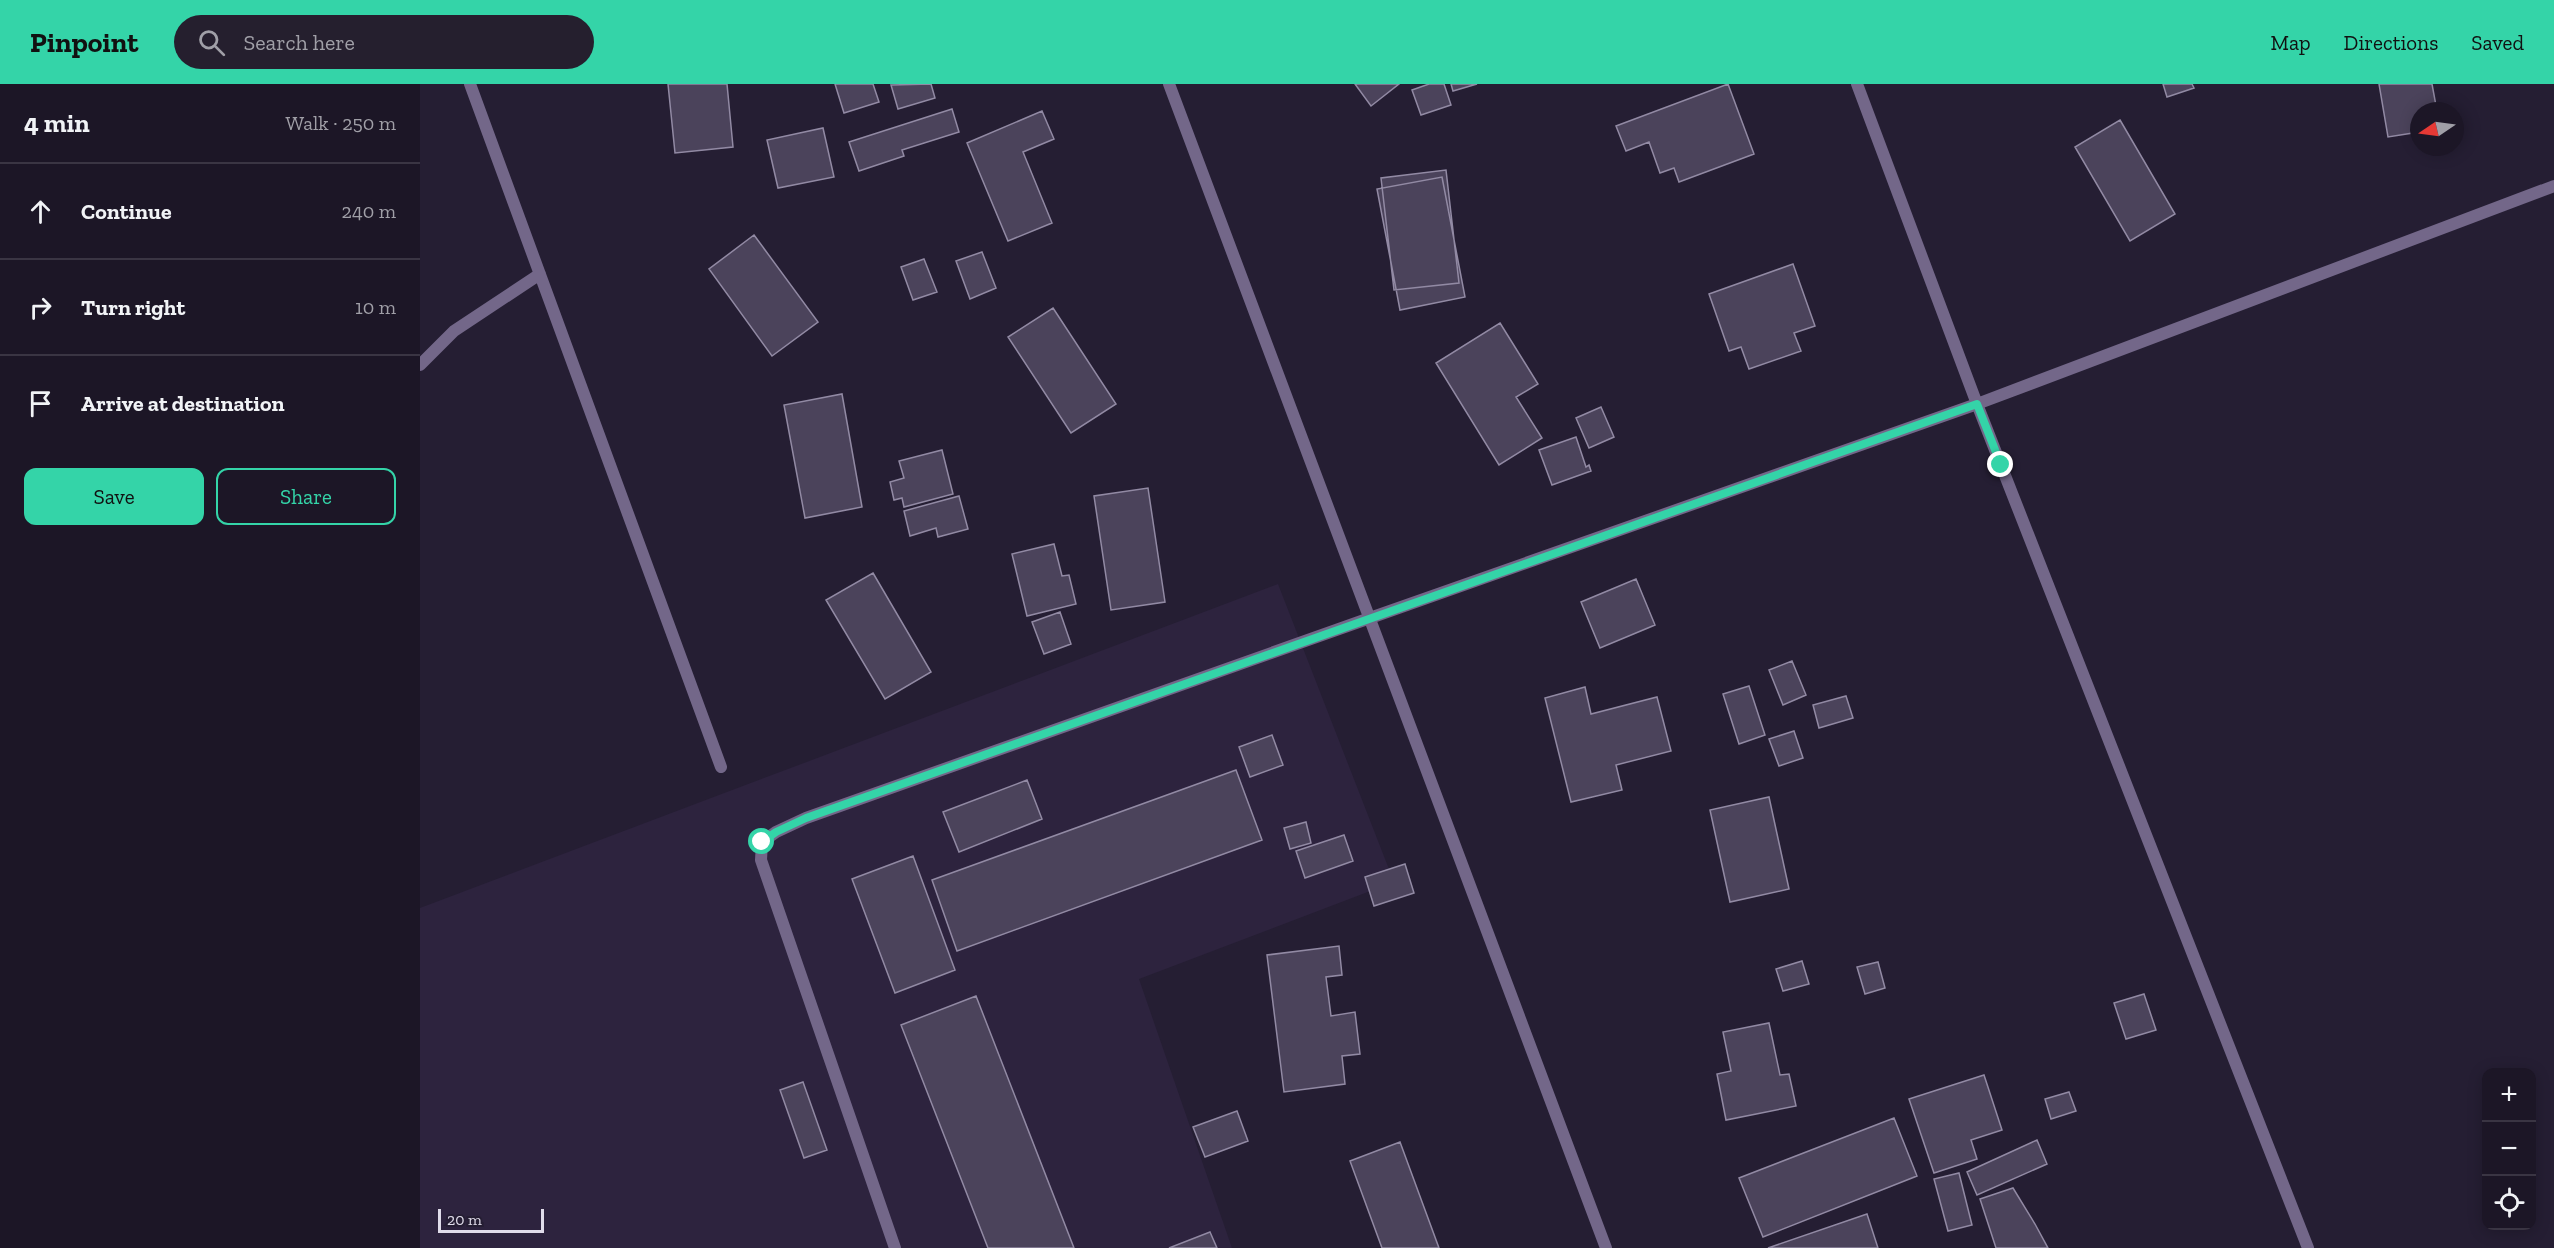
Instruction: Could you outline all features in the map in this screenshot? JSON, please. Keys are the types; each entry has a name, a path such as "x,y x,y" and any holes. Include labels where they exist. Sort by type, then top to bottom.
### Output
{"street":[{"path":"470,84 722,767"},
{"path":"1169,84 1606,1248"},
{"path":"1857,84 1977,404 2308,1248"},
{"path":"895,1248 761,860 762,842 776,832 806,818 1977,404 2554,186"},
{"path":"420,365 454,331 540,274"}],"shaded area":[{"path":"1278,584 1394,882 1139,979 1232,1248 420,1248 420,908"}],"building":[{"path":"668,84 727,84 733,147 675,153"},
{"path":"835,84 873,84 879,102 844,113"},
{"path":"931,84 935,98 898,109 891,85"},
{"path":"1355,84 1399,84 1371,106"},
{"path":"1429,84 1444,84 1451,105 1421,115 1412,90"},
{"path":"1451,84 1477,84 1453,91"},
{"path":"1728,84 1754,154 1679,182 1674,168 1660,173 1649,142 1626,151 1616,126"},
{"path":"2163,84 2192,84 2194,88 2167,97"},
{"path":"2379,84 2432,84 2435,102 2410,102 2410,133 2388,137"},
{"path":"952,109 959,132 902,150 904,156 859,171 849,142"},
{"path":"1042,111 1054,139 1023,152 1052,223 1008,241 967,143"},
{"path":"2120,120 2175,214 2130,241 2075,147"},
{"path":"823,128 834,177 778,188 767,140"},
{"path":"1446,170 1459,283 1394,290 1381,178"},
{"path":"1442,177 1465,297 1400,310 1377,189"},
{"path":"754,235 818,322 772,356 709,269"},
{"path":"982,252 996,288 970,299 956,261"},
{"path":"924,259 937,292 913,300 901,267"},
{"path":"1793,264 1815,326 1794,333 1801,351 1749,369 1741,347 1729,351 1709,294"},
{"path":"1053,308 1116,404 1071,433 1008,337"},
{"path":"1500,323 1538,384 1516,397 1542,438 1499,465 1436,363"},
{"path":"842,394 862,507 805,518 784,405"},
{"path":"1601,407 1614,437 1589,448 1576,418"},
{"path":"1576,437 1586,467 1589,465 1591,471 1552,485 1539,450"},
{"path":"942,450 953,494 904,507 902,498 894,500 890,482 904,478 899,461"},
{"path":"1148,488 1165,602 1111,610 1094,496"},
{"path":"959,496 968,529 938,537 936,528 910,536 904,511"},
{"path":"1054,544 1062,576 1069,575 1076,604 1027,616 1012,554"},
{"path":"873,573 931,672 885,699 826,600"},
{"path":"1636,579 1655,625 1600,648 1581,602"},
{"path":"1060,612 1071,644 1044,654 1032,622"},
{"path":"1792,661 1806,695 1783,705 1769,670"},
{"path":"1749,686 1765,735 1739,744 1723,694"},
{"path":"1585,687 1591,714 1657,697 1671,751 1616,765 1622,790 1571,802 1545,698"},
{"path":"1846,696 1853,718 1819,728 1813,705"},
{"path":"1794,731 1803,758 1779,766 1769,739"},
{"path":"1272,735 1283,765 1250,777 1239,747"},
{"path":"1236,770 1262,840 957,951 932,880"},
{"path":"1027,780 1042,819 959,852 943,812"},
{"path":"1769,797 1789,889 1730,902 1710,810"},
{"path":"1306,822 1311,843 1290,849 1284,828"},
{"path":"1344,835 1353,861 1305,878 1296,851"},
{"path":"913,856 955,970 895,993 852,879"},
{"path":"1405,864 1414,893 1374,906 1365,877"},
{"path":"1339,946 1342,975 1326,977 1331,1016 1355,1012 1360,1054 1342,1056 1345,1084 1284,1092 1267,955"},
{"path":"1802,961 1809,984 1783,991 1776,969"},
{"path":"1878,962 1885,988 1865,994 1857,967"},
{"path":"2144,994 2156,1030 2126,1039 2114,1003"},
{"path":"976,996 1074,1248 988,1248 901,1025"},
{"path":"1769,1023 1780,1075 1789,1074 1796,1106 1726,1120 1717,1074 1731,1071 1723,1032"},
{"path":"1984,1075 2002,1130 1971,1140 1977,1159 1934,1173 1909,1099"},
{"path":"803,1082 827,1150 804,1158 780,1090"},
{"path":"2069,1092 2076,1111 2051,1119 2045,1099"},
{"path":"1237,1111 1248,1141 1205,1157 1193,1127"},
{"path":"1894,1118 1917,1176 1763,1237 1739,1178"},
{"path":"2037,1140 2047,1164 1977,1195 1967,1172"},
{"path":"1400,1142 1439,1248 1382,1248 1350,1161"},
{"path":"1959,1173 1972,1225 1948,1231 1934,1179"},
{"path":"2013,1188 2048,1248 1996,1248 1980,1199"},
{"path":"1867,1214 1878,1248 1768,1248"},
{"path":"1210,1232 1217,1248 1169,1248"}],"route":[{"path":"762,842 776,832 806,818 1977,404 2001,465"}]}
